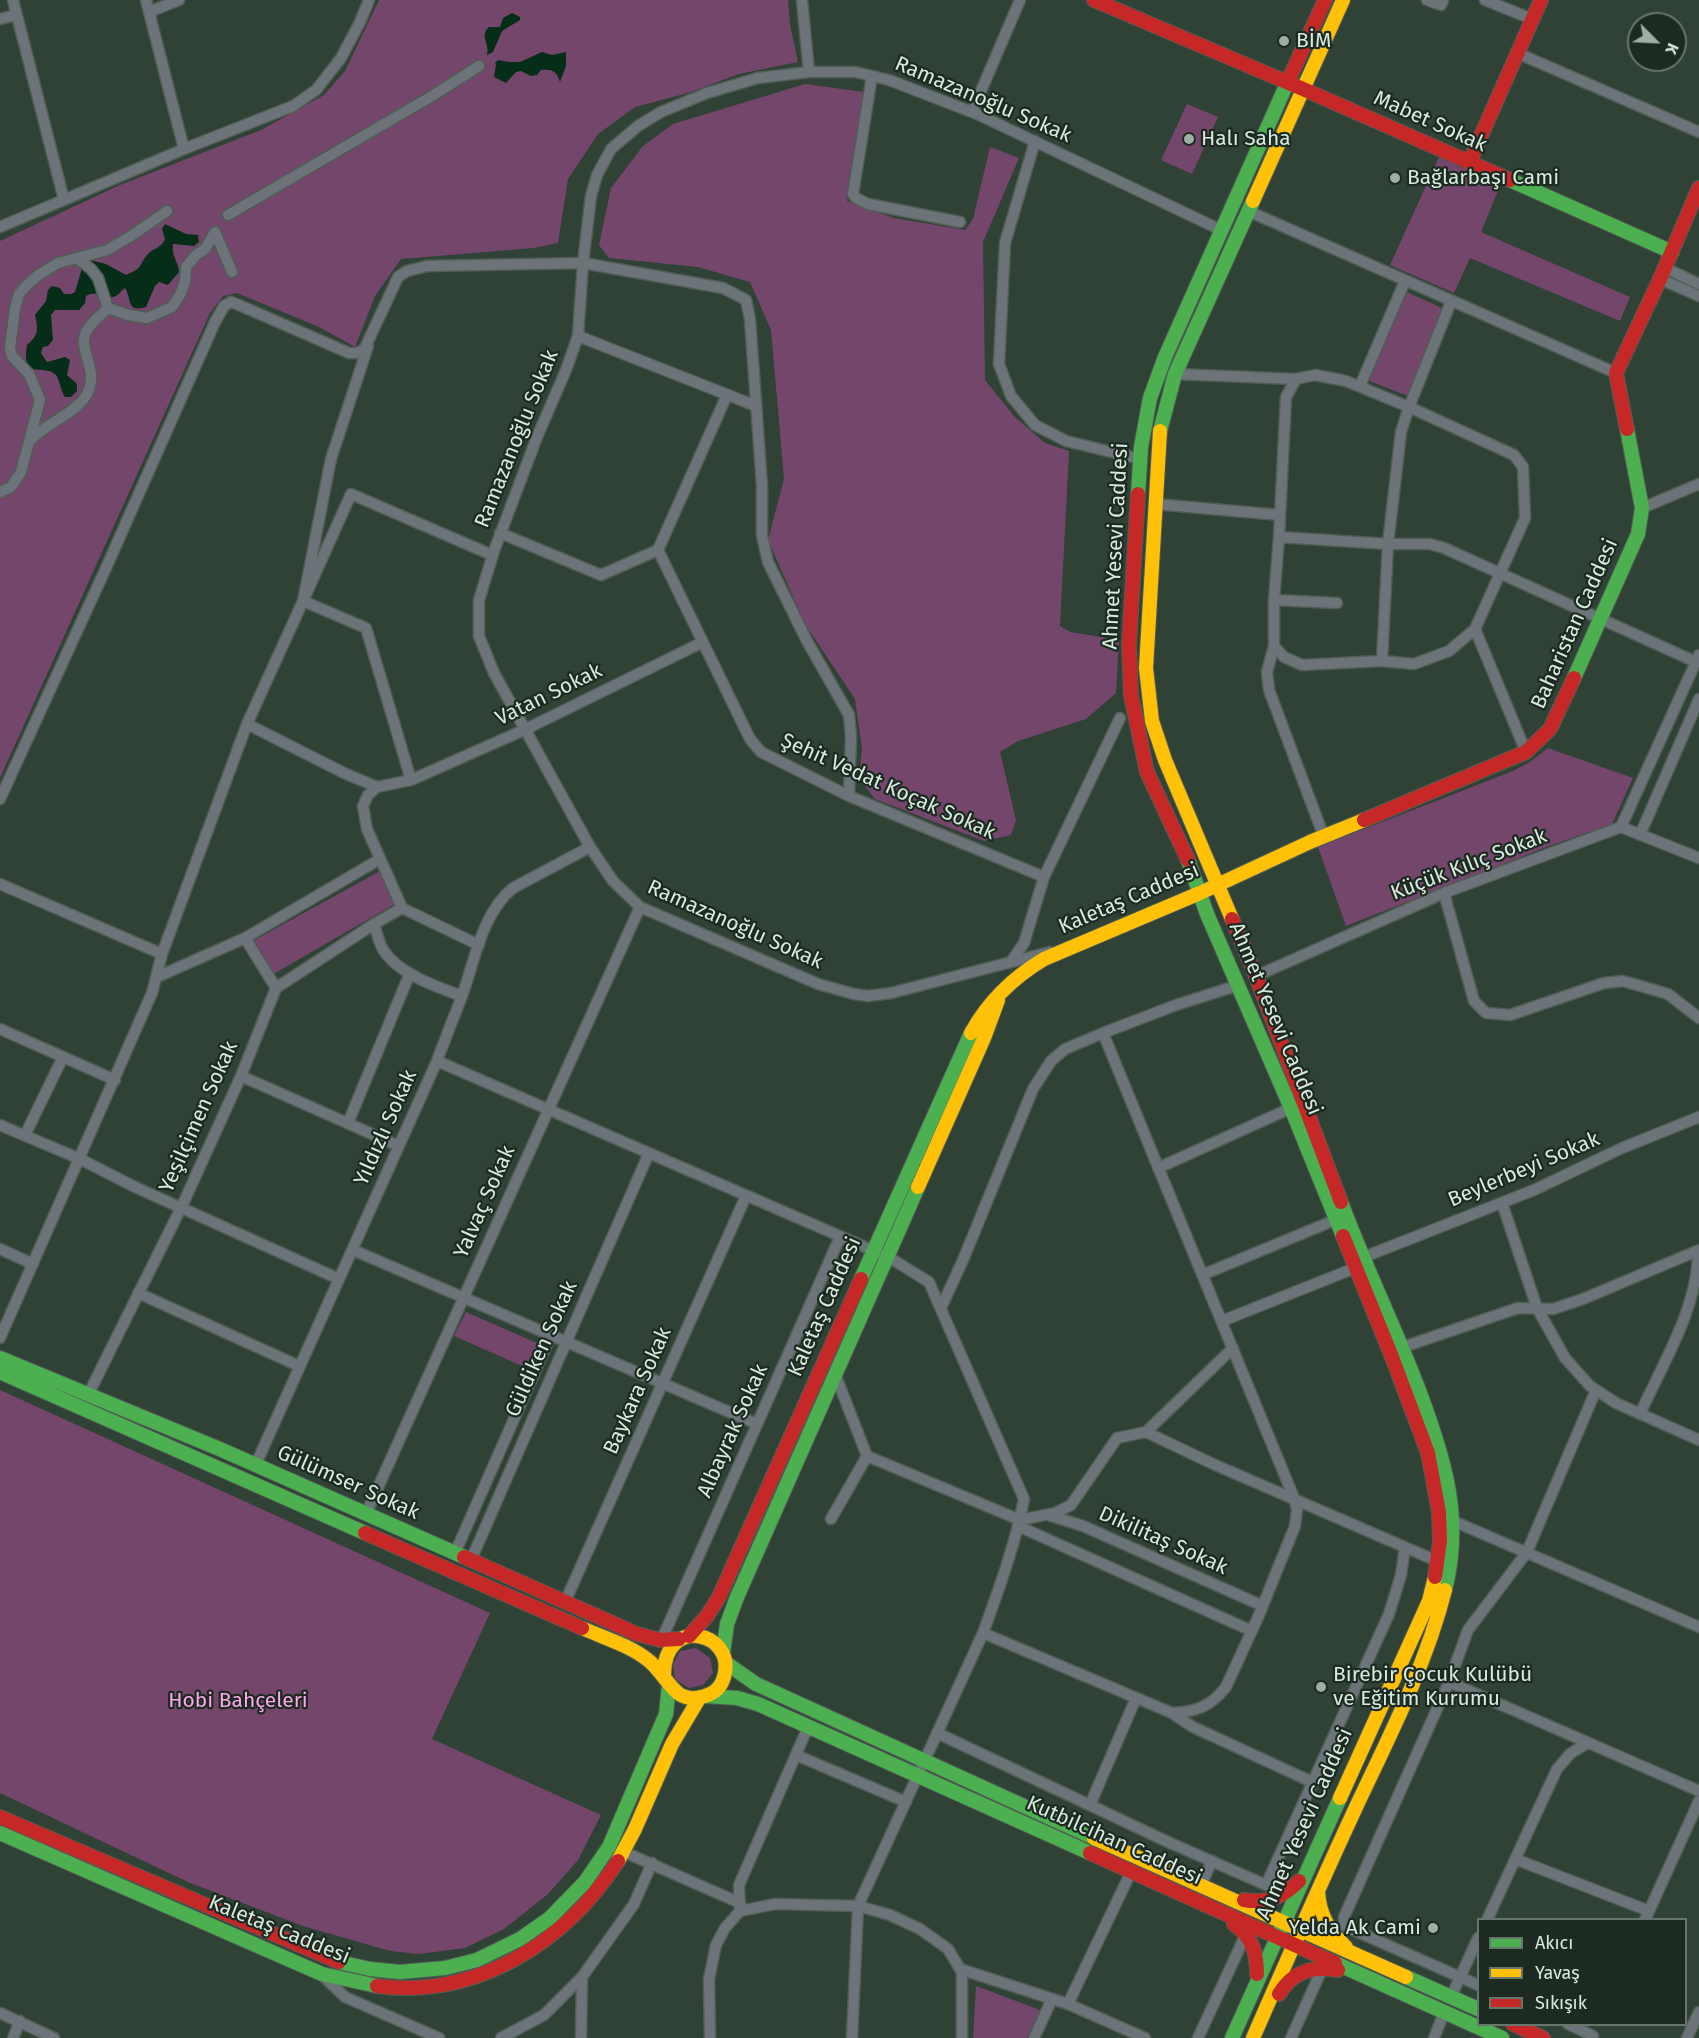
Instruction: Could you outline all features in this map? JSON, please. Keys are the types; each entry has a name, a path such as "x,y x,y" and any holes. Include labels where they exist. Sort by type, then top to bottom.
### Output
{"main road":[{"name":"Mabet Sokak","path":"1094,0 1303,89 1672,252"},
{"name":"Ahmet Yesevi Caddesi","path":"1253,2038 1425,1653 1439,1614 1452,1558 1453,1521 1447,1474 1436,1436 1403,1347 1335,1220 1291,1108 1207,914 1189,862 1147,772 1131,695 1129,645 1140,459 1150,398 1165,357 1325,0"},
{"name":"Ahmet Yesevi Caddesi","path":"1232,2038 1429,1601 1440,1541 1439,1512 1428,1453 1256,976 1165,760 1152,721 1146,668 1159,436 1175,374 1343,0"},
{"path":"1469,163 1541,0"},
{"path":"1616,373 1663,274 1699,188"},
{"name":"Baharistan Caddesi","path":"1218,884 1323,837 1526,752 1550,729 1634,545 1641,522 1642,508 1616,373"},
{"name":"Kaletaş Caddesi","path":"684,1638 707,1616 719,1597 971,1031 978,1020 1023,972 1071,947 1218,884"},
{"name":"Kaletaş Caddesi","path":"724,1658 727,1624 733,1607 984,1038 999,995"},
{"name":"Gülümser Sokak","path":"0,1358 255,1464 650,1640 684,1638"},
{"path":"0,1372 636,1652 652,1662 676,1692 686,1697 703,1697 715,1691 722,1683 726,1673 724,1658 717,1644 699,1635 684,1638 671,1646 663,1665 667,1680"},
{"name":"Kutbilcihan Caddesi","path":"724,1658 744,1677 756,1684 924,1762 1477,2008"},
{"name":"Kaletaş Caddesi","path":"0,1817 335,1961 370,1969 400,1972 445,1968 477,1960 520,1939 550,1918 585,1882 609,1847 666,1714 667,1680"},
{"name":"Kaletaş Caddesi","path":"0,1833 322,1974 350,1982 391,1989 429,1988 459,1982 502,1967 532,1950 561,1928 596,1894 624,1851 672,1743 703,1697"},
{"name":"Kutbilcihan Caddesi","path":"703,1697 737,1698 748,1701 1502,2038"},
{"path":"1225,1896 1251,1902 1274,1900 1291,1890 1306,1873"},
{"path":"1318,1889 1321,1913 1337,1938 1353,1953"},
{"path":"1204,1905 1239,1927 1255,1946 1257,1981"},
{"path":"1253,2038 1284,1984 1308,1969 1323,1967 1361,1975"},
{"path":"1515,2026 1544,2038"}],"street":[{"path":"13,0 64,200"},
{"path":"146,0 184,149"},
{"path":"149,12 179,0"},
{"path":"0,227 184,149 293,106 316,90 341,58 369,0"},
{"path":"801,0 809,72"},
{"path":"972,112 1020,0"},
{"path":"1427,0 1441,5 1443,0"},
{"path":"1485,0 1532,19"},
{"path":"0,19 16,15"},
{"path":"1517,53 1699,132"},
{"path":"228,214 432,96 478,66"},
{"name":"Ramazanoğlu Sokak","path":"1071,947 891,993 868,996 818,984 640,907 613,881 590,847 494,673 479,636 479,600 500,533 578,336 583,263 591,196 597,175 611,149 638,126 661,112 707,93 758,78 809,72 855,72 889,80 972,112 1221,230"},
{"path":"872,76 853,194 868,204 960,222"},
{"path":"1035,141 1005,243 999,364 1011,396 1035,426 1066,441 1140,459"},
{"path":"0,492 11,487 21,472 40,400 29,374 12,356 10,348 18,294 37,276 58,263 80,260 107,250 167,211"},
{"path":"1248,211 1616,373"},
{"path":"80,260 98,278 108,308 128,315 147,318 172,307 185,282 186,267 196,255 205,249 214,232 232,272"},
{"path":"0,799 224,306 231,302 356,353 364,350 398,277 407,271 427,266 583,263 723,288 746,300 750,319 762,486 762,536 768,562 807,641 849,715 851,737 849,796"},
{"path":"1663,274 1699,284"},
{"path":"1663,274 1699,296"},
{"path":"1359,386 1405,281"},
{"path":"1382,662 1388,544 1401,432 1451,302"},
{"path":"29,442 39,431 77,405 86,395 92,378 83,343 86,332 108,308"},
{"path":"303,601 331,459 371,335"},
{"path":"578,336 756,406"},
{"path":"1175,374 1296,379 1315,375 1346,381 1514,455 1523,467 1525,518 1475,629 1449,651 1414,664 1382,662 1302,665 1284,657 1274,646"},
{"path":"1296,379 1286,397 1274,600 1274,646 1267,672 1269,690 1323,837"},
{"path":"500,533 601,575 658,550 727,395"},
{"path":"1642,508 1699,484"},
{"path":"0,1338 152,993 162,954 247,724 351,494 492,555"},
{"path":"1155,504 1280,515"},
{"path":"1279,537 1388,544 1430,544 1444,548 1697,658 1622,827 1699,858"},
{"name":"Şehit Vedat Koçak Sokak","path":"658,550 750,739 761,752 849,796 1044,877"},
{"path":"1274,600 1336,603"},
{"path":"303,601 366,628 411,780"},
{"path":"1475,629 1526,752"},
{"name":"Vatan Sokak","path":"377,787 411,780 524,730 703,642"},
{"path":"1640,835 1699,699"},
{"path":"1011,962 1024,943 1044,877 1120,718"},
{"path":"247,724 377,787 368,795 363,806 367,830 402,908 479,945"},
{"name":"Küçük Kılıç Sokak","path":"1256,976 1444,893 1622,827"},
{"name":"Yıldızlı Sokak","path":"255,1464 437,1061 479,945 496,906 513,888 590,847"},
{"path":"157,976 245,938 380,859"},
{"path":"0,884 162,954"},
{"path":"1444,893 1474,1001 1486,1013 1510,1015 1604,982 1623,981 1668,994 1699,1018"},
{"name":"Yalvaç Sokak","path":"366,1514 640,907"},
{"path":"245,938 276,988 402,908"},
{"path":"374,924 384,951 410,973 434,986 462,996"},
{"path":"348,1124 410,973"},
{"path":"941,1308 1033,1089 1051,1061 1065,1048 1176,1005 1239,985"},
{"name":"Yeşilçimen Sokak","path":"88,1395 182,1206 242,1076 276,988"},
{"path":"0,1029 115,1080"},
{"path":"1103,1033 1297,1510 1295,1526 1263,1606 1226,1687 1206,1706 1191,1712 1172,1713"},
{"path":"25,1135 63,1057"},
{"path":"437,1061 873,1250 930,1282 1024,1499 1019,1523 983,1633 858,1906 852,2038"},
{"path":"242,1076 399,1146"},
{"path":"1158,1168 1291,1108"},
{"name":"Beylerbeyi Sokak","path":"1222,1322 1534,1190 1622,1148 1699,1117"},
{"path":"0,1125 339,1278"},
{"name":"Güldiken Sokak","path":"471,1560 648,1153"},
{"name":"Baykara Sokak","path":"565,1602 746,1196"},
{"path":"1502,1203 1537,1308 1565,1358 1590,1386 1616,1403 1699,1440"},
{"path":"1202,1275 1335,1220"},
{"name":"Albayrak Sokak","path":"661,1641 840,1237"},
{"path":"0,1249 33,1264"},
{"path":"353,1250 757,1424"},
{"path":"1403,1347 1518,1308 1553,1309 1699,1251 1698,1268 1680,1329 1640,1414"},
{"path":"138,1293 299,1366"},
{"path":"455,1553 551,1335"},
{"path":"1019,1523 1055,1513 1071,1505 1117,1438 1146,1431 1233,1348"},
{"path":"835,1374 867,1456 1019,1523 1252,1631"},
{"path":"1477,1984 1344,1925 1344,1917 1449,1682 1468,1630 1527,1552 1596,1390"},
{"path":"1146,1431 1213,1464 1437,1561"},
{"path":"831,1519 867,1456"},
{"name":"Dikilitaş Sokak","path":"1047,1515 1083,1526 1263,1606"},
{"path":"1453,1521 1699,1627"},
{"path":"937,1733 1266,1885 1389,1614 1401,1575 1405,1547"},
{"path":"983,1633 1172,1713 1193,1727 1312,1782"},
{"path":"1449,1682 1699,1791"},
{"path":"1090,1804 1136,1698"},
{"path":"710,2038 710,1979 716,1945 740,1907 739,1885 808,1727"},
{"path":"1488,1918 1557,1769 1571,1754 1588,1743"},
{"path":"796,1755 906,1802"},
{"path":"1515,1859 1647,1915 1699,1801"},
{"path":"624,1851 740,1907 775,1904 858,1906 890,1915 920,1929 948,1949 962,1972 963,2038"},
{"path":"1201,1885 1212,1861"},
{"path":"501,2038 544,2015 582,1977 634,1904 652,1863"},
{"path":"1068,2004 1131,1872"},
{"path":"1198,2038 1246,1934"},
{"path":"1451,1997 1477,1942"},
{"path":"1291,2038 1323,1967"},
{"path":"960,1969 1068,2004 1145,2038"},
{"path":"322,1974 345,1997 439,2038"},
{"path":"581,2038 582,1977"},
{"path":"1034,2038 1052,1999"},
{"path":"1688,2038 1699,2012"},
{"path":"0,2013 54,2038"},
{"path":"1434,2038 1444,2013"},
{"path":"13,2038 20,2021"},
{"path":"1570,2026 1593,2037"}],"green space":[{"path":"379,0 788,0 790,25 798,62 739,74 688,93 635,107 598,134 568,179 558,243 534,248 401,259 375,296 355,347 319,327 237,293 223,296 210,313 0,778 0,241 120,185 261,130 324,95 345,71"},
{"path":"805,84 864,92 847,201 894,218 965,230 973,219 990,147 1019,158 983,242 985,380 1015,417 1045,443 1069,451 1060,626 1070,632 1119,640 1116,693 1086,719 1018,741 1000,752 1016,820 1011,835 984,841 875,799 859,778 862,749 855,699 805,624 768,540 784,479 771,330 750,282 698,267 609,258 599,245 611,188 643,146 673,124"},
{"name":"Halı Saha","path":"1187,104 1218,117 1192,174 1161,160"},
{"path":"1439,157 1500,186 1481,232 1630,297 1620,321 1470,258 1454,293 1390,265"},
{"path":"1407,292 1442,308 1408,396 1369,381"},
{"path":"1548,748 1633,778 1612,824 1549,846 1346,926 1318,847 1513,771 1530,762"},
{"path":"382,870 398,902 270,976 251,942"},
{"path":"466,1312 539,1344 529,1369 454,1336"},
{"name":"Hobi Bahçeleri","path":"0,1390 490,1613 432,1739 601,1815 578,1860 548,1894 504,1929 465,1948 419,1954 390,1951 303,1926 190,1883 0,1793"},
{"path":"696,1648 710,1658 713,1673 703,1685 689,1688 675,1679 673,1664 680,1651"},
{"path":"976,1986 1040,2010 1027,2038 973,2038"}],"shaded area":[{"path":"512,13 520,17 520,20 502,31 493,52 487,55 486,30 489,27 500,27 503,18"},
{"path":"542,52 552,55 566,52 566,66 560,82 556,73 548,70 541,70 537,75 531,76 521,71 516,72 506,83 494,77 495,63 498,60 520,62"},
{"path":"165,224 186,234 198,235 199,242 194,246 173,244 179,272 168,285 159,282 155,286 146,307 132,307 125,288 114,297 90,294 86,296 85,303 79,310 55,310 51,315 53,340 48,346 43,347 41,353 47,362 65,357 70,360 67,375 77,384 77,391 71,397 65,397 55,374 34,369 27,363 27,345 37,332 35,315 46,301 48,290 52,286 60,288 64,294 75,292 82,268 90,260 106,264 126,275 135,270 165,239 162,229"}],"traffic: fast":[{"path":"1138,494 1141,447 1150,398 1165,357 1289,79"},
{"path":"1510,180 1672,252"},
{"path":"1160,431 1175,374 1253,201"},
{"path":"1574,678 1638,534 1642,508 1627,429"},
{"path":"1188,860 1207,914 1291,1108 1343,1236"},
{"path":"861,1279 971,1033"},
{"path":"723,1653 727,1624 737,1597 918,1187"},
{"path":"1341,1202 1420,1393 1444,1466 1452,1514 1450,1564 1445,1590"},
{"path":"0,1358 222,1450 464,1557"},
{"path":"0,1372 365,1533"},
{"path":"726,1663 756,1684 1094,1838"},
{"path":"339,1962 370,1969 400,1972 445,1968 477,1960 520,1939 550,1918 585,1882 609,1847 666,1714 669,1685"},
{"path":"706,1696 737,1698 758,1704 1090,1853"},
{"path":"1232,2038 1340,1798"},
{"path":"0,1833 322,1974 377,1986"},
{"path":"1335,1963 1502,2038"},
{"path":"1406,1977 1477,2009"}],"traffic: slow":[{"path":"1253,201 1343,0"},
{"path":"1160,431 1146,668 1152,721 1165,760 1232,919"},
{"path":"971,1033 985,1011 1003,991 1044,959 1364,820"},
{"path":"918,1187 984,1038 998,1000"},
{"path":"1340,1798 1429,1601 1435,1577"},
{"path":"1253,2038 1330,1863 1418,1673 1445,1590"},
{"path":"582,1628 641,1655 679,1694 686,1697 704,1697 713,1693 721,1685 725,1661 720,1649 711,1641 699,1636 686,1637 675,1643 667,1656 664,1675"},
{"path":"618,1861 635,1829 672,1744 700,1697"},
{"path":"1094,1838 1406,1977"},
{"path":"1318,1891 1320,1907 1326,1922 1346,1947"}],"traffic: jam":[{"path":"1094,0 1510,180"},
{"path":"1289,79 1325,0"},
{"path":"1469,163 1541,0"},
{"path":"1627,429 1616,373 1699,188"},
{"path":"1138,494 1129,645 1131,695 1147,772 1188,860"},
{"path":"1364,820 1526,752 1550,729 1574,678"},
{"path":"1232,919 1256,976 1341,1202"},
{"path":"1343,1236 1428,1453 1439,1512 1440,1541 1435,1577"},
{"path":"689,1636 707,1616 719,1597 861,1279"},
{"path":"365,1533 582,1628"},
{"path":"464,1557 637,1634 660,1640 679,1639"},
{"path":"0,1817 339,1962"},
{"path":"1090,1853 1335,1963"},
{"path":"377,1986 414,1988 449,1983 483,1974 515,1959 545,1940 572,1917 618,1861"},
{"path":"1244,1900 1260,1901 1274,1898 1299,1881"},
{"path":"1234,1924 1245,1934 1252,1946 1257,1974"},
{"path":"1279,1994 1290,1980 1304,1972 1320,1969 1338,1970"},
{"path":"1517,2026 1543,2038"}],"place":[{"name":"BİM","path":"1284,41"},
{"name":"Halı Saha","path":"1189,139"},
{"name":"Bağlarbaşı Cami","path":"1395,178"},
{"name":"Birebir Çocuk Kulübü ve Eğitim Kurumu","path":"1321,1687"},
{"name":"Yelda Ak Cami","path":"1433,1928"}]}
